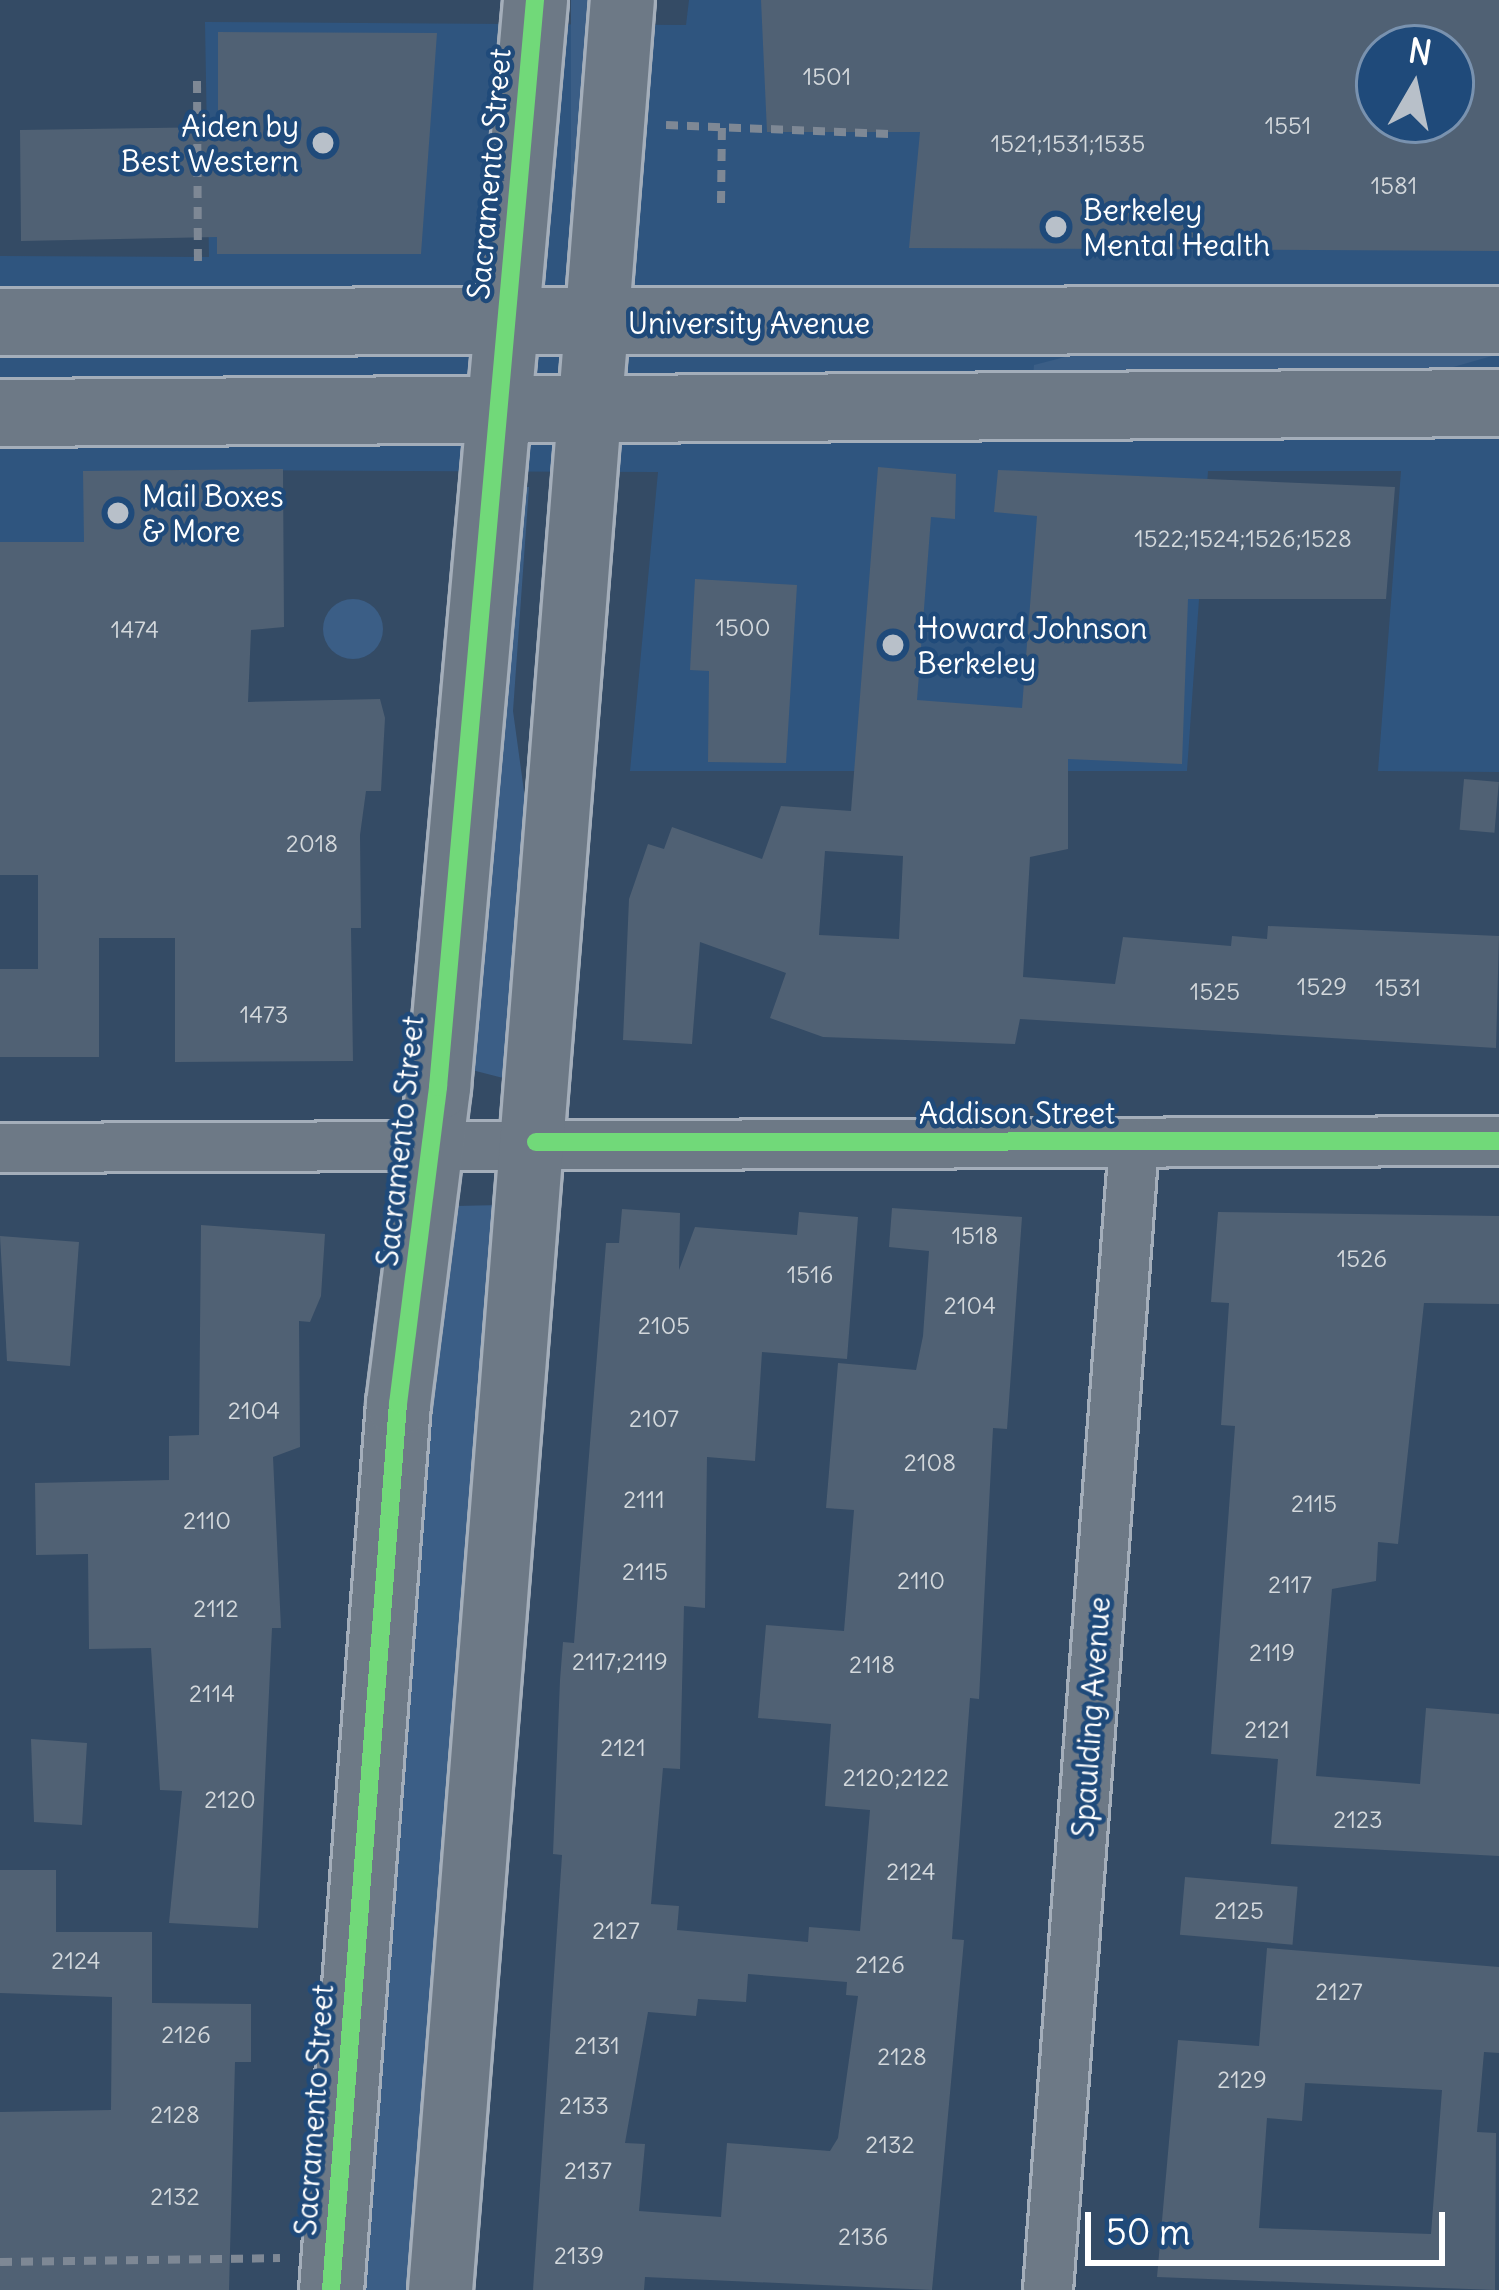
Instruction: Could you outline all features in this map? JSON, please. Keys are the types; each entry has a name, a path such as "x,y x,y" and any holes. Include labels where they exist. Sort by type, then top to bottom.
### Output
{"main road":[{"name":"University Avenue","path":"0,322 1499,320"},
{"path":"0,413 1499,403"}],"street":[{"name":"Sacramento Street","path":"332,2273 398,1404 432,1146 535,0"},
{"path":"440,2290 536,1142 622,0"},
{"name":"Addison Street","path":"0,1148 1499,1141"},
{"name":"Spaulding Avenue","path":"1048,2290 1134,1143"}],"path":[{"path":"196,81 198,321"},
{"path":"611,124 895,134"},
{"path":"721,203 722,125"},
{"path":"0,2262 332,2273"}],"shaded area":[{"path":"571,0 588,0 588,229 571,229"},
{"path":"689,0 1499,0 1499,772 1378,771 1401,471 1208,471 1187,771 630,771 658,472 171,470 0,788 0,256 209,257 205,22 686,25"},
{"path":"1499,341 1499,354 1429,374 1033,377 1034,365 1096,349"},
{"path":"509,486 529,487 513,711 527,813 507,1079 468,1069"},
{"path":"353,599 374,608 383,629 374,650 353,659 332,650 323,629 332,608"},
{"path":"502,1205 415,2290 349,2290 441,1264 456,1206"}],"building":[{"path":"761,0 1499,0 1499,251 909,248 920,132 767,132"},
{"name":"Aiden by Best Western","path":"218,32 437,33 421,254 217,254 217,237 21,241 20,130 218,127"},
{"path":"878,467 956,474 955,519 931,517 917,700 1022,708 1037,516 994,512 998,470 1395,487 1386,599 1188,599 1182,764 1068,759 1068,849 1030,857 1023,977 1115,984 1123,937 1231,946 1232,936 1267,939 1268,926 1499,936 1496,1048 1020,1019 1015,1044 823,1037 770,1018 786,973 700,942 692,1044 623,1040 629,899 648,844 664,849 672,827 762,859 781,806 851,811","holes":["825,851 903,856 899,939 819,935"]},
{"path":"283,469 284,627 251,630 248,702 380,699 385,718 381,791 366,791 360,835 361,928 351,928 353,1061 175,1062 175,938 99,938 99,1057 0,1057 0,969 38,969 38,875 0,875 0,542 84,542 83,471"},
{"path":"695,579 797,585 786,763 708,762 709,671 690,670"},
{"path":"1464,779 1499,782 1494,833 1460,830"},
{"path":"892,1208 1022,1217 1007,1429 993,1428 979,1699 970,1698 952,1939 964,1940 932,2290 645,2277 644,2290 533,2290 562,1855 553,1854 560,1680 563,1642 574,1643 606,1243 619,1243 622,1209 680,1213 679,1270 695,1227 797,1235 799,1212 858,1217 847,1359 762,1352 755,1461 707,1457 705,1608 684,1606 680,1769 663,1768 651,1904 679,1906 677,1930 808,1942 809,1927 860,1931 870,1810 825,1806 831,1724 758,1718 766,1625 844,1631 854,1510 826,1508 838,1363 916,1370 923,1336 929,1251 889,1247","holes":["748,1974 847,1982 846,1995 858,1996 838,2138 830,2151 727,2143 721,2217 639,2211 645,2144 625,2143 648,2012 696,2016 698,1999 746,2002"]},
{"path":"1218,1212 1499,1216 1499,1304 1424,1303 1398,1544 1378,1542 1376,1581 1332,1589 1316,1776 1420,1784 1426,1708 1499,1714 1499,1856 1271,1844 1278,1759 1211,1754 1235,1426 1221,1425 1229,1303 1211,1302"},
{"path":"201,1225 325,1234 321,1296 310,1322 299,1321 300,1447 273,1457 281,1628 272,1628 258,1928 169,1923 182,1791 160,1790 151,1648 89,1649 88,1554 36,1555 35,1483 169,1480 169,1436 199,1435"},
{"path":"0,1236 79,1242 70,1366 7,1361"},
{"path":"31,1739 87,1743 82,1825 34,1822"},
{"path":"0,1870 56,1870 56,1932 152,1932 152,2003 251,2004 251,2062 235,2062 229,2290 0,2290 0,2112 111,2110 112,1997 0,1993"},
{"path":"1185,1877 1298,1887 1293,1945 1180,1935"},
{"path":"1267,1948 1499,1967 1499,2053 1484,2052 1477,2132 1496,2133 1495,2290 1157,2277 1178,2040 1259,2046","holes":["1305,2083 1442,2090 1431,2234 1259,2228 1267,2118 1302,2121"]}],"cycle path":[{"path":"331,2290 398,1404 438,1087 535,0"},
{"path":"536,1142 1499,1141"}],"place":[{"name":"Aiden by Best Western","path":"323,143"},
{"name":"Berkeley Mental Health","path":"1056,227"},
{"name":"Mail Boxes & More","path":"118,513"},
{"name":"Howard Johnson Berkeley","path":"893,645"}]}
